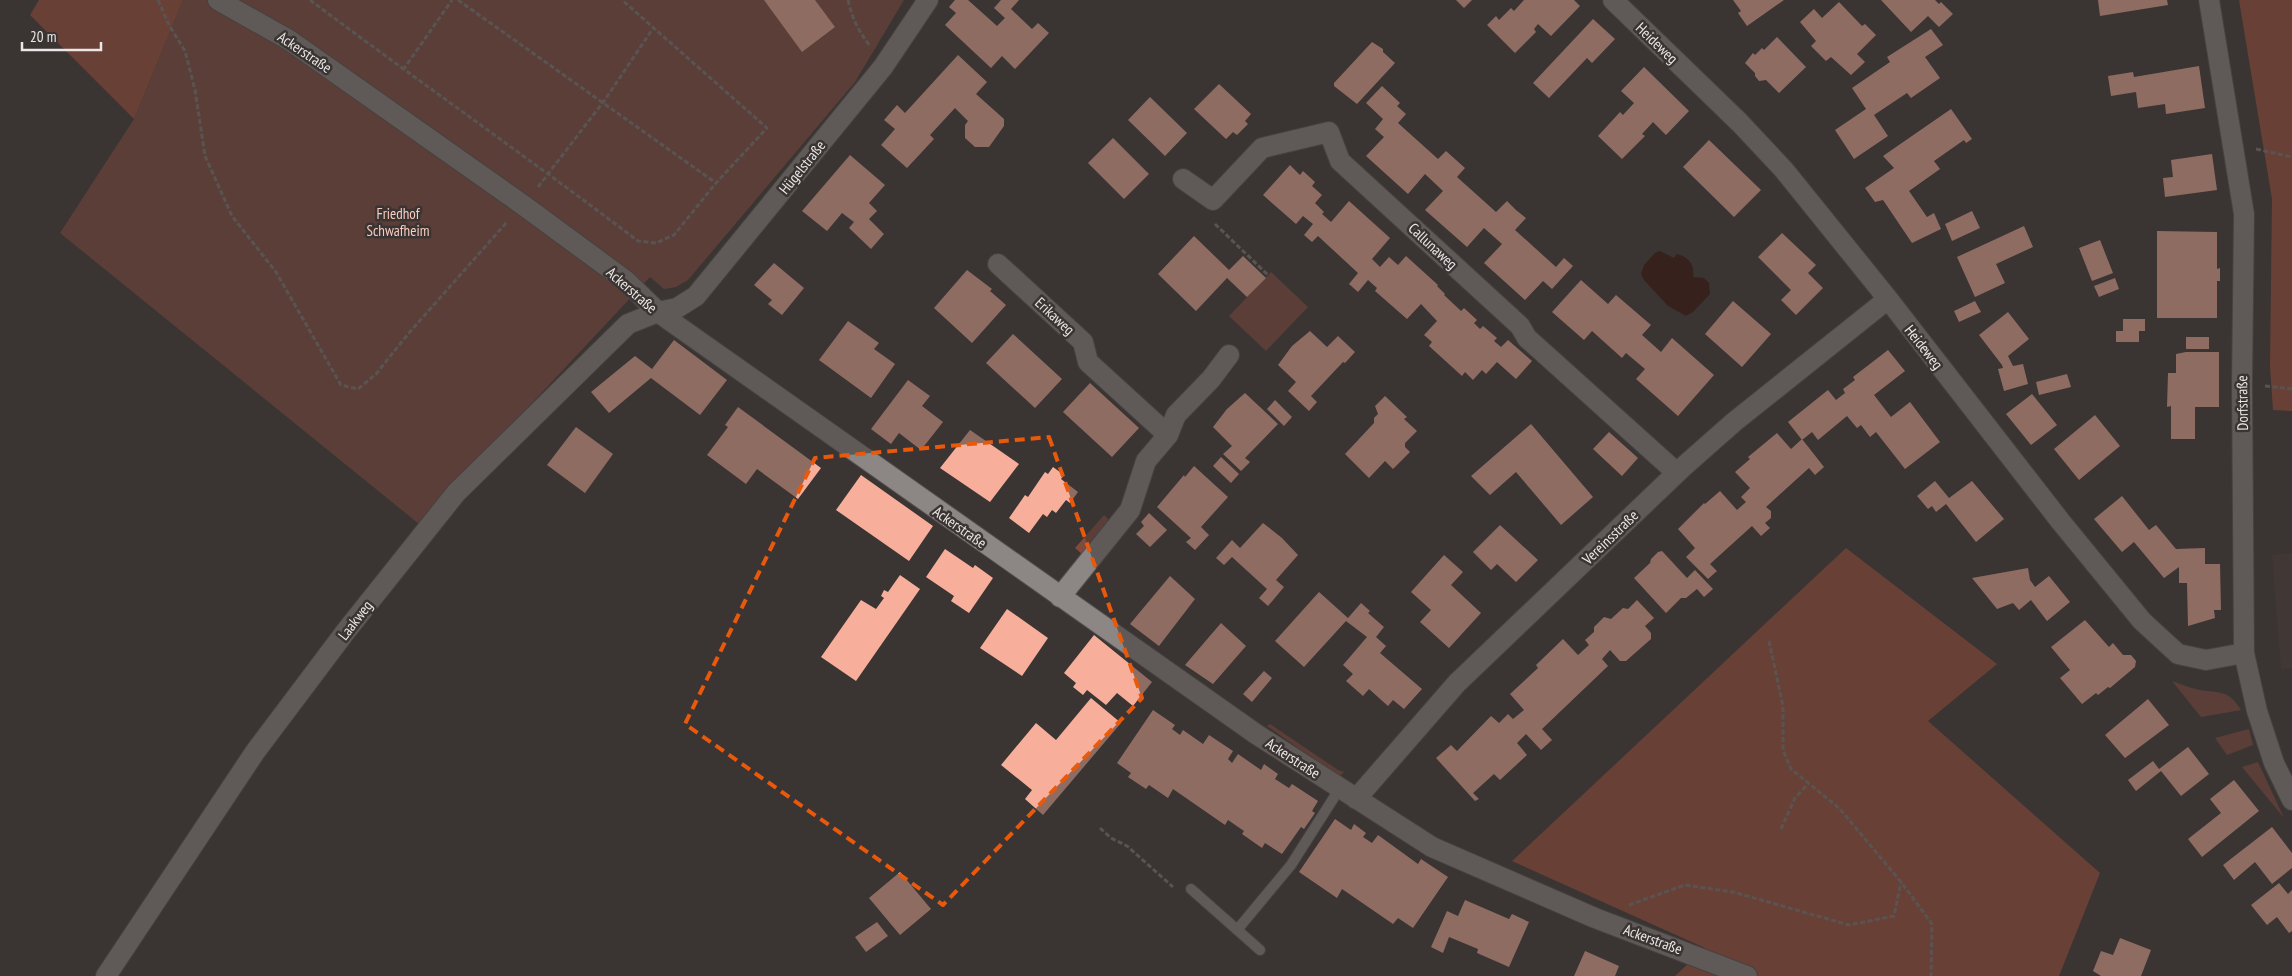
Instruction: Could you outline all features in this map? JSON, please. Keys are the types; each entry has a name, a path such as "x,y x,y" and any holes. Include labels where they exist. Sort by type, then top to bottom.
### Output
{"street":[{"name":"Ackerstraße","path":"218,0 289,40 523,205 625,280 658,312 1256,734 1348,794 1432,847 1595,918 1747,976"},
{"name":"Hügelstraße","path":"658,312 677,308 696,296 883,67 928,0"},
{"name":"Heideweg","path":"1613,0 1740,123 1784,170 2061,522 2142,621 2178,654 2206,660 2244,653"},
{"name":"Dorfstraße","path":"2209,0 2244,214 2242,384 2244,653 2257,711 2268,746 2292,800"},
{"name":"Callunaweg","path":"1214,200 1262,148 1329,132 1340,161 1520,326 1527,338 1677,474"},
{"path":"1183,179 1214,200"},
{"name":"Erikaweg","path":"998,264 1083,342 1088,362 1168,435"},
{"name":"Vereinsstraße","path":"1348,794 1457,683 1677,474 1734,422 1888,300"},
{"name":"Laakweg","path":"106,976 255,752 346,631 456,493 628,324 658,312"},
{"path":"1060,597 1130,510 1146,461 1168,435 1176,415 1211,379 1229,355"}],"lane":[{"path":"1237,930 1348,794"},
{"path":"1191,889 1260,950"}],"path":[{"path":"158,0 169,25 185,52 195,90 205,156 232,216 276,272 341,385 358,389 376,374 408,334 523,205 604,101 654,27"},
{"path":"310,0 403,70 548,173 638,241 656,243 674,234 716,183 767,128 622,0"},
{"path":"403,70 452,0"},
{"path":"458,0 604,101 716,183"},
{"path":"848,0 851,13 860,33"},
{"path":"2233,143 2292,157"},
{"path":"1214,200 1203,211 1268,275"},
{"path":"1769,641 1783,706 1783,750 1791,769 1839,808 1901,882 1932,924 1931,976"},
{"path":"1781,829 1795,798 1808,784"},
{"path":"1100,828 1111,838 1127,846 1177,890 1191,889"},
{"path":"1595,918 1685,885 1733,892 1849,925 1894,916 1901,882"}],"highlighted area":[{"path":"1049,437 1142,698 943,905 685,724 815,458"}],"shaded area":[{"path":"39,0 183,0 134,119 30,15"},
{"path":"2239,0 2292,0 2292,411 2273,410 2270,367 2272,199"},
{"path":"1660,251 1674,258 1677,254 1685,257 1692,265 1693,277 1704,278 1709,283 1710,294 1693,312 1686,316 1668,306 1644,280 1641,274 1644,265 1655,253"},
{"path":"1846,548 1997,664 1928,721 2100,873 2059,976 1675,976 1705,948 1512,861"},
{"path":"2292,553 2292,668 2281,669 2272,555"}],"green space":[{"name":"Friedhof Schwafheim","path":"183,0 904,0 855,82 688,280 676,287 664,289 650,277 419,524 60,233 134,119"},
{"path":"1271,272 1308,307 1266,351 1229,316"},
{"path":"1104,515 1108,519 1103,535 1083,555 1075,548"},
{"path":"2172,681 2196,689 2224,694 2232,699 2241,710 2201,717"},
{"path":"1270,724 1338,770 1344,772 1340,776 1332,772 1267,726"},
{"path":"2249,729 2253,745 2227,755 2215,738"},
{"path":"2258,762 2284,818 2242,767"}],"building":[{"path":"764,0 815,0 835,27 802,52"},
{"path":"955,0 968,0 997,26 1005,18 994,8 1001,0 1019,0 1011,9 1032,29 1038,23 1049,33 1015,69 1002,56 991,68 945,25 956,13 949,7"},
{"path":"1456,0 1472,0 1464,8"},
{"path":"1524,0 1574,0 1580,6 1551,36 1538,24 1534,29 1536,32 1515,53 1487,25 1496,16 1499,20 1511,8 1514,11"},
{"path":"1733,0 1784,0 1747,26 1738,13 1741,11"},
{"path":"1881,0 1935,0 1939,4 1941,2 1953,14 1939,27 1928,16 1911,32"},
{"path":"2098,0 2167,0 2168,5 2100,16"},
{"path":"1839,2 1862,26 1865,24 1876,35 1857,54 1865,62 1851,75 1831,57 1826,61 1811,46 1816,41 1800,22 1814,9 1822,18"},
{"path":"1593,19 1615,39 1592,63 1587,58 1549,98 1533,83"},
{"path":"1931,29 1943,45 1925,57 1940,78 1911,98 1907,93 1874,115 1888,136 1854,159 1835,130 1866,109 1852,88 1890,62 1887,57"},
{"path":"1777,37 1806,67 1779,93 1766,80 1759,81 1755,73 1745,63 1753,53 1755,55 1762,48 1764,50"},
{"path":"1372,42 1383,49 1383,52 1395,63 1357,104 1334,86 1334,83"},
{"path":"958,55 987,82 976,94 1004,119 1004,126 989,147 975,147 965,138 965,125 968,121 955,108 930,135 934,139 907,168 881,145 895,129 884,120 897,105 905,113"},
{"path":"2199,66 2205,108 2166,114 2165,104 2138,108 2136,92 2111,96 2108,76 2133,72 2134,77"},
{"path":"1644,67 1689,111 1666,135 1653,122 1642,134 1645,136 1622,159 1598,136 1620,112 1623,115 1634,103 1621,91"},
{"path":"1219,84 1251,114 1245,121 1248,124 1237,135 1233,132 1226,139 1194,109"},
{"path":"1382,86 1400,103 1397,106 1406,114 1398,123 1438,159 1446,151 1465,168 1457,177 1496,212 1507,201 1526,218 1515,230 1556,267 1564,258 1573,266 1552,289 1543,281 1525,300 1484,263 1502,244 1484,228 1467,247 1425,210 1443,191 1425,174 1408,194 1366,156 1384,137 1375,129 1383,119 1366,103"},
{"path":"1150,97 1187,133 1165,156 1128,120"},
{"path":"1951,109 1972,139 1966,143 1964,140 1934,161 1940,169 1909,191 1927,217 1934,213 1941,229 1912,243 1883,200 1875,202 1865,188 1894,168 1883,156"},
{"path":"1113,138 1149,174 1124,199 1088,163"},
{"path":"1709,140 1761,190 1734,217 1683,167"},
{"path":"2212,154 2217,190 2165,197 2163,178 2173,177 2171,160"},
{"path":"850,155 885,185 869,203 877,211 869,219 884,234 871,249 849,228 854,222 842,213 827,231 802,211"},
{"path":"1290,165 1300,175 1303,171 1315,182 1312,186 1322,195 1315,203 1324,212 1322,214 1331,222 1349,201 1390,238 1372,259 1380,267 1389,257 1398,265 1406,256 1438,285 1444,295 1461,311 1464,308 1477,320 1474,323 1480,329 1483,326 1497,338 1494,341 1501,347 1508,340 1532,361 1516,379 1497,362 1486,374 1482,370 1473,380 1465,372 1462,376 1429,346 1432,342 1424,335 1437,321 1421,304 1407,319 1375,291 1377,288 1368,280 1358,292 1349,284 1358,273 1318,236 1312,242 1304,235 1313,224 1303,216 1296,224 1263,195"},
{"path":"1972,211 1980,228 1952,241 1945,224"},
{"path":"2024,226 2033,247 1996,264 2005,283 1975,297 1957,257"},
{"path":"2157,231 2217,232 2217,269 2220,268 2220,281 2217,281 2217,318 2157,318"},
{"path":"1782,233 1816,265 1808,273 1823,288 1796,315 1781,300 1791,290 1758,257"},
{"path":"1194,236 1229,270 1243,256 1266,278 1247,297 1227,278 1196,311 1158,274"},
{"path":"2100,240 2113,273 2092,281 2079,248"},
{"path":"774,263 804,288 782,315 768,304 772,300 754,285"},
{"path":"967,270 992,289 990,291 1006,305 972,343 934,308"},
{"path":"2115,278 2119,289 2099,297 2094,286"},
{"path":"1581,280 1608,304 1616,295 1651,325 1642,335 1661,352 1672,338 1714,375 1678,416 1636,379 1645,369 1626,353 1622,358 1592,331 1584,340 1552,312"},
{"path":"1733,301 1771,334 1742,367 1705,334"},
{"path":"1975,301 1981,312 1959,322 1954,311"},
{"path":"2008,312 2029,339 2008,356 2013,366 2023,364 2028,384 2004,391 1998,369 2003,368 2002,365 1979,335"},
{"path":"2123,319 2145,319 2145,331 2139,331 2139,342 2116,342 2116,331 2123,331"},
{"path":"848,321 879,343 874,349 895,364 871,398 819,360"},
{"path":"1310,331 1327,347 1338,336 1355,352 1311,396 1317,402 1309,411 1288,391 1296,382 1278,365 1292,346"},
{"path":"1013,334 1062,379 1035,408 986,363"},
{"path":"2186,337 2209,337 2209,349 2186,349"},
{"path":"674,340 727,380 700,415 651,378 609,413 591,392 635,356 652,369"},
{"path":"1888,350 1905,371 1874,395 1891,417 1910,402 1940,442 1905,469 1876,432 1870,437 1861,425 1857,428 1847,416 1818,440 1812,432 1802,440 1788,422 1828,390 1836,400 1845,393 1843,389 1855,380 1853,377"},
{"path":"2186,352 2219,352 2219,407 2195,407 2195,439 2171,439 2171,406 2167,407 2168,373 2176,373 2176,354"},
{"path":"2067,374 2071,387 2039,395 2036,382"},
{"path":"908,380 930,396 922,406 943,422 921,450 899,433 891,444 871,429"},
{"path":"1090,383 1139,428 1112,457 1063,412"},
{"path":"1245,393 1278,424 1245,458 1250,462 1241,471 1223,454 1232,446 1213,427 1227,409"},
{"path":"2032,394 2057,425 2031,445 2006,414"},
{"path":"1385,396 1407,417 1404,419 1417,431 1405,443 1405,447 1410,452 1393,469 1385,461 1369,478 1345,454 1374,423 1374,418 1378,414 1375,406"},
{"path":"1275,400 1292,417 1284,426 1267,409"},
{"path":"738,407 821,468 798,499 757,469 746,484 707,455 728,427 725,425"},
{"path":"2095,415 2120,446 2079,480 2054,449"},
{"path":"1531,424 1593,497 1561,525 1516,472 1490,495 1471,476"},
{"path":"576,427 613,454 585,493 547,465"},
{"path":"970,430 1019,464 990,502 940,468"},
{"path":"1609,432 1638,458 1622,476 1593,449"},
{"path":"1777,433 1791,449 1802,439 1824,467 1815,475 1809,468 1766,507 1771,511 1771,518 1765,523 1770,528 1761,536 1752,526 1710,564 1717,571 1708,579 1686,557 1695,548 1678,529 1704,503 1720,491 1737,510 1746,502 1741,497 1750,488 1735,472 1750,459 1748,457"},
{"path":"1221,457 1239,474 1231,483 1213,466"},
{"path":"1194,466 1228,497 1201,527 1209,535 1195,550 1186,542 1191,538 1157,507"},
{"path":"1053,467 1064,475 1061,479 1078,492 1070,503 1066,500 1056,513 1052,510 1047,517 1043,514 1029,533 1009,518 1025,495 1028,497 1045,472 1048,474"},
{"path":"861,475 933,526 909,561 836,510"},
{"path":"1935,481 1949,498 1972,481 2004,519 1976,542 1946,504 1936,512 1932,506 1928,509 1917,496"},
{"path":"2122,496 2149,530 2156,525 2176,549 2205,548 2205,564 2220,564 2221,610 2214,610 2215,618 2188,626 2187,583 2179,583 2179,567 2164,578 2134,542 2122,552 2094,519"},
{"path":"1149,513 1167,530 1150,547 1136,534 1144,526 1141,522"},
{"path":"1263,523 1282,538 1298,555 1276,580 1284,587 1268,606 1259,598 1267,589 1232,557 1224,565 1216,558 1232,540 1240,548"},
{"path":"1500,525 1538,560 1516,582 1497,564 1491,570 1473,552"},
{"path":"945,549 973,568 975,565 993,578 969,613 951,601 954,596 926,577"},
{"path":"1662,551 1687,578 1695,570 1713,589 1704,597 1697,589 1686,598 1681,598 1666,613 1634,578 1650,563 1651,559 1658,552"},
{"path":"1444,555 1463,572 1451,585 1481,613 1449,648 1420,622 1431,610 1411,592"},
{"path":"2028,568 2030,580 2035,587 2049,576 2070,602 2047,621 2031,600 2019,610 2013,603 1997,609 1972,578"},
{"path":"900,575 920,589 856,681 821,657 861,600 876,609 884,598 881,596 884,590 888,592"},
{"path":"1170,576 1195,599 1159,646 1130,624"},
{"path":"1319,592 1348,618 1361,603 1370,611 1368,613 1384,627 1376,637 1386,646 1380,653 1422,689 1404,709 1393,700 1388,706 1369,689 1363,696 1346,681 1353,674 1343,665 1367,637 1346,621 1304,667 1275,641"},
{"path":"1637,600 1654,618 1645,626 1651,633 1651,639 1626,661 1620,661 1610,650 1602,659 1608,666 1542,729 1552,740 1541,750 1526,734 1517,743 1527,755 1500,780 1494,774 1473,793 1479,799 1475,801 1436,758 1451,745 1457,751 1491,716 1499,723 1508,714 1513,719 1524,710 1510,694 1538,668 1536,665 1563,639 1578,655 1589,645 1585,640 1594,632 1594,627 1604,617 1611,619 1623,608 1628,609"},
{"path":"1007,609 1048,638 1022,676 980,648"},
{"path":"2085,620 2109,647 2113,643 2123,655 2131,655 2136,661 2135,667 2110,688 2108,687 2098,695 2096,693 2082,704 2060,678 2070,670 2051,647"},
{"path":"1221,623 1246,646 1213,684 1185,665"},
{"path":"1094,635 1152,682 1133,706 1117,693 1106,705 1087,690 1083,695 1073,687 1076,683 1064,673"},
{"path":"1264,671 1272,678 1252,702 1243,694"},
{"path":"1091,698 1121,723 1043,815 1025,799 1032,790 1001,765 1036,723 1056,740"},
{"path":"2148,699 2169,725 2125,758 2105,735"},
{"path":"1153,710 1175,725 1172,729 1180,735 1183,730 1203,744 1209,735 1233,751 1228,759 1232,763 1238,754 1261,770 1264,764 1278,774 1275,779 1289,788 1292,784 1318,801 1312,811 1315,813 1304,829 1301,827 1282,854 1265,843 1262,848 1242,834 1244,831 1228,820 1225,825 1173,789 1168,798 1149,785 1146,789 1128,777 1131,773 1117,763"},
{"path":"2188,747 2209,774 2181,796 2161,771 2136,791 2128,780 2153,761 2159,769"},
{"path":"2234,780 2259,811 2202,857 2188,839 2221,813 2210,799"},
{"path":"1335,819 1351,830 1354,824 1366,833 1363,837 1372,843 1378,835 1418,864 1421,859 1448,877 1413,928 1398,918 1393,924 1342,889 1337,898 1299,872"},
{"path":"2272,827 2292,853 2292,868 2272,884 2255,862 2234,880 2223,865"},
{"path":"900,872 931,909 900,935 869,898"},
{"path":"2279,883 2288,894 2292,890 2292,931 2289,933 2277,917 2267,925 2251,905"},
{"path":"1465,900 1509,919 1512,914 1529,922 1509,967 1477,953 1478,949 1449,937 1443,953 1431,947 1447,911 1458,916"},
{"path":"877,922 888,936 866,952 855,937"},
{"path":"2120,938 2151,950 2141,976 2101,976 2093,971 2101,951 2113,955"},
{"path":"1585,951 1619,966 1615,976 1574,976"}]}
